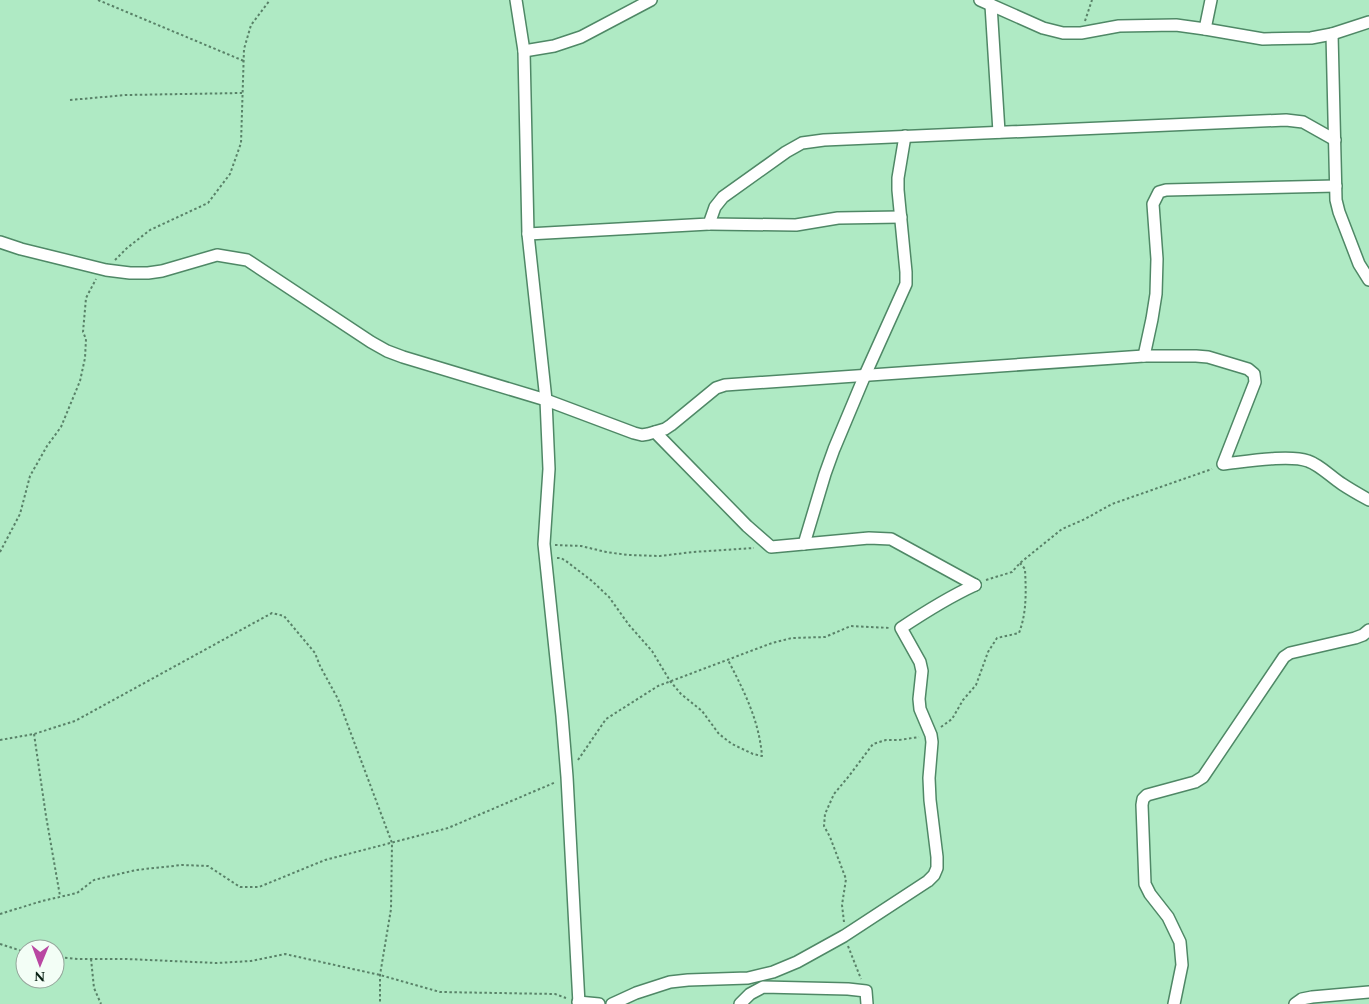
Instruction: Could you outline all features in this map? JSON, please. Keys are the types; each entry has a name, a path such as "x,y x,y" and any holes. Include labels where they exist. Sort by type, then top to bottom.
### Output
{"street":[{"path":"516,0 524,51 528,234 546,400 549,468 544,544 567,777 579,1003 599,1004"},
{"path":"524,51 554,46 581,37 651,0"},
{"path":"1205,29 1211,0"},
{"path":"985,2 1043,28 1064,33 1081,33 1119,26 1176,25 1262,39 1311,38 1332,34 1369,22"},
{"path":"985,2 999,132"},
{"path":"1332,34 1336,200 1359,264 1369,280"},
{"path":"709,224 715,207 722,197 786,152 802,144 824,140 1294,120 1303,122 1335,140"},
{"path":"804,544 824,474 864,375 906,284 898,178 906,136"},
{"path":"1144,356 1156,294 1153,204 1159,192 1166,190 1336,186"},
{"path":"528,234 709,224 796,225 838,218 901,218"},
{"path":"0,242 21,250 106,270 130,273 155,272 217,255 247,260 386,351 546,400 642,435 672,425 716,388 725,385 1144,356 1208,357 1248,369 1254,374 1255,382 1224,464 1290,458 1307,460 1369,500"},
{"path":"655,432 747,526 771,547 869,538 891,540 975,585"},
{"path":"612,1004 636,993 670,982 748,978 773,972 797,962 844,936 928,881 934,875 937,868 937,857 929,778 932,752 931,735 920,709 919,699 922,670 920,662 901,628 931,608 975,585"},
{"path":"1174,1004 1182,966 1180,942 1168,917 1150,894 1145,884 1143,799 1147,795 1195,782 1203,777 1284,657 1290,653 1355,638 1369,630"},
{"path":"740,1004 750,994 763,987 866,991 867,1004"},
{"path":"1295,1004 1302,999 1312,997 1369,992"}],"path":[{"path":"98,0 244,61"},
{"path":"0,552 20,514 30,476 47,446 61,427 80,381 85,358 86,339 83,332 86,298 97,278 127,248 150,230 208,203 230,174 241,143 244,49 251,25 270,0"},
{"path":"1081,33 1092,0"},
{"path":"70,100 126,96 242,93"},
{"path":"975,585 1012,572 1020,563 1062,529 1112,504 1174,484 1224,464"},
{"path":"544,544 581,546 628,555 660,556 771,547"},
{"path":"545,557 561,558 592,581 609,597 629,625 652,651 670,682 681,694 702,711 719,734 732,744 762,756 760,737 750,704 728,660"},
{"path":"866,991 844,936 842,905 846,878 824,826 825,814 834,794 873,744 886,740 931,735 952,719 963,700 976,685 988,652 998,638 1019,633 1024,620 1026,587 1025,569 1020,563"},
{"path":"0,740 34,734 75,721 272,613 284,616 315,653 338,699 392,843 391,909 380,975 380,1004"},
{"path":"0,914 60,896 77,893 94,880 136,870 182,865 208,866 240,887 259,887 325,860 448,828 567,777 584,749 606,719 658,686 772,643 792,638 825,637 851,626 901,628"},
{"path":"34,734 60,896"},
{"path":"0,944 15,949"},
{"path":"65,958 217,963 251,961 285,954 380,975 440,992 555,994 579,1003"},
{"path":"91,959 94,988 101,1004"}]}
